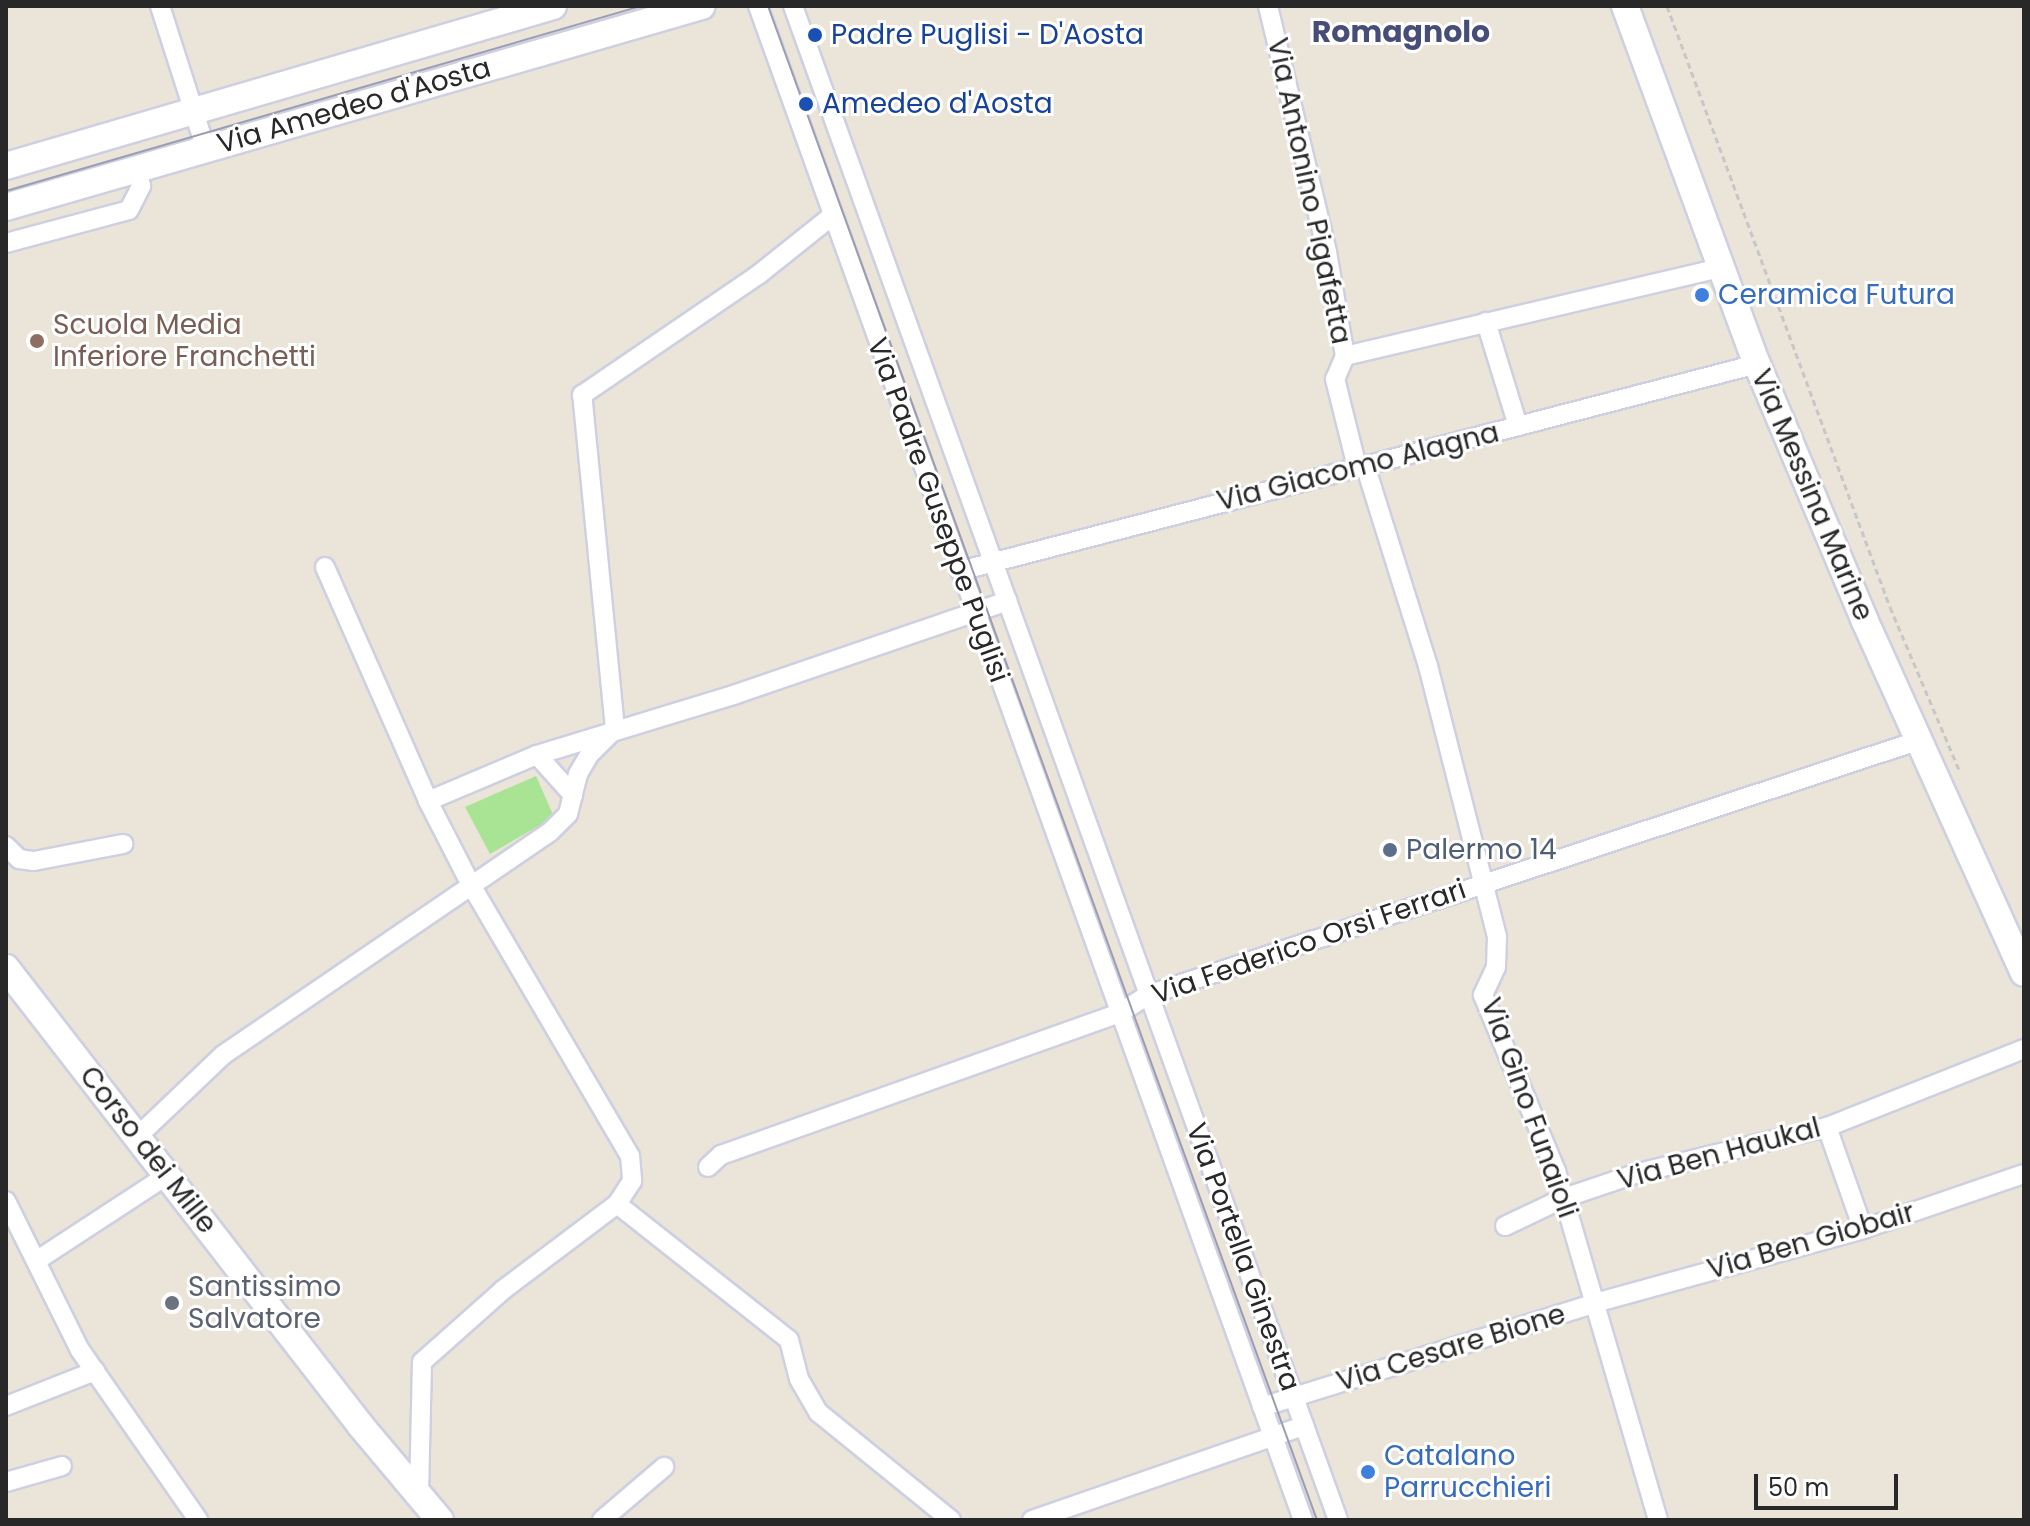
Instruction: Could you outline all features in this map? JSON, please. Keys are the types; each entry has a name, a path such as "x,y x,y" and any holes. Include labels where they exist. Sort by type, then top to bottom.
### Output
{"street":[{"path":"160,6 206,149"},
{"name":"Via Amedeo d'Aosta","path":"6,166 553,6"},
{"name":"Via Amedeo d'Aosta","path":"6,207 702,6"},
{"name":"Via Padre Guseppe Puglisi","path":"758,6 1120,1013"},
{"name":"Via Padre Guseppe Puglisi","path":"793,6 1148,995"},
{"name":"Via Antonino Pigafetta","path":"1268,6 1327,252 1345,356 1335,379 1361,466"},
{"name":"Via Messina Marine","path":"1625,6 1757,364 2024,973"},
{"path":"6,243 129,210 141,186 137,169"},
{"path":"615,729 582,395 758,275 832,216"},
{"path":"1345,356 1721,268"},
{"path":"1486,322 1518,426"},
{"name":"Via Giacomo Alagna","path":"960,571 1757,364"},
{"name":"Via Gino Funaioli","path":"1361,466 1428,666 1497,937 1496,967 1483,995 1564,1198 1658,1520"},
{"path":"325,567 428,801 471,885 630,1156 632,1181 617,1204 503,1290 422,1362 419,1496"},
{"path":"428,801 537,755 736,694 1007,601"},
{"path":"138,1136 188,1093 223,1055 551,831 568,814 589,755 615,729"},
{"name":"Via Federico Orsi Ferrari","path":"708,1167 721,1155 1120,1013 1148,995 1920,740"},
{"path":"537,755 573,795"},
{"path":"6,846 19,859 34,861 123,844"},
{"name":"Corso dei Mille","path":"6,968 440,1520"},
{"name":"Via Portella Ginestra","path":"1148,995 1338,1520"},
{"name":"Via Portella Ginestra","path":"1120,1013 1303,1520"},
{"name":"Via Ben Haukal","path":"1505,1226 1564,1198 1638,1173 1827,1127 1859,1110 2024,1049"},
{"path":"1827,1127 1863,1229"},
{"path":"36,1261 169,1174"},
{"name":"Via Ben Giobair","path":"1595,1303 1863,1229 2024,1174"},
{"path":"6,1201 95,1371 198,1520"},
{"path":"617,1204 789,1340 799,1379 819,1413 951,1520"},
{"name":"Via Cesare Bione","path":"1262,1407 1595,1303"},
{"path":"6,1406 95,1371"},
{"path":"1032,1520 1304,1426"},
{"path":"6,1482 62,1466"},
{"path":"602,1520 664,1467"}],"path":[{"path":"1667,6 1890,607 1962,777"}],"green space":[{"path":"536,776 554,817 490,854 465,807"}],"tram line":[{"path":"6,191 641,6"},
{"path":"768,6 1317,1520"}],"place":[{"name":"Padre Puglisi - D'Aosta","path":"815,35"},
{"name":"Amedeo d'Aosta","path":"806,104"},
{"name":"Ceramica Futura","path":"1702,295"},
{"name":"Scuola Media Inferiore Franchetti","path":"37,341"},
{"name":"Palermo 14","path":"1390,850"},
{"name":"Santissimo Salvatore","path":"172,1303"},
{"name":"Catalano Parrucchieri","path":"1368,1472"}],"district":[{"name":"Romagnolo","path":"1401,32"}]}
